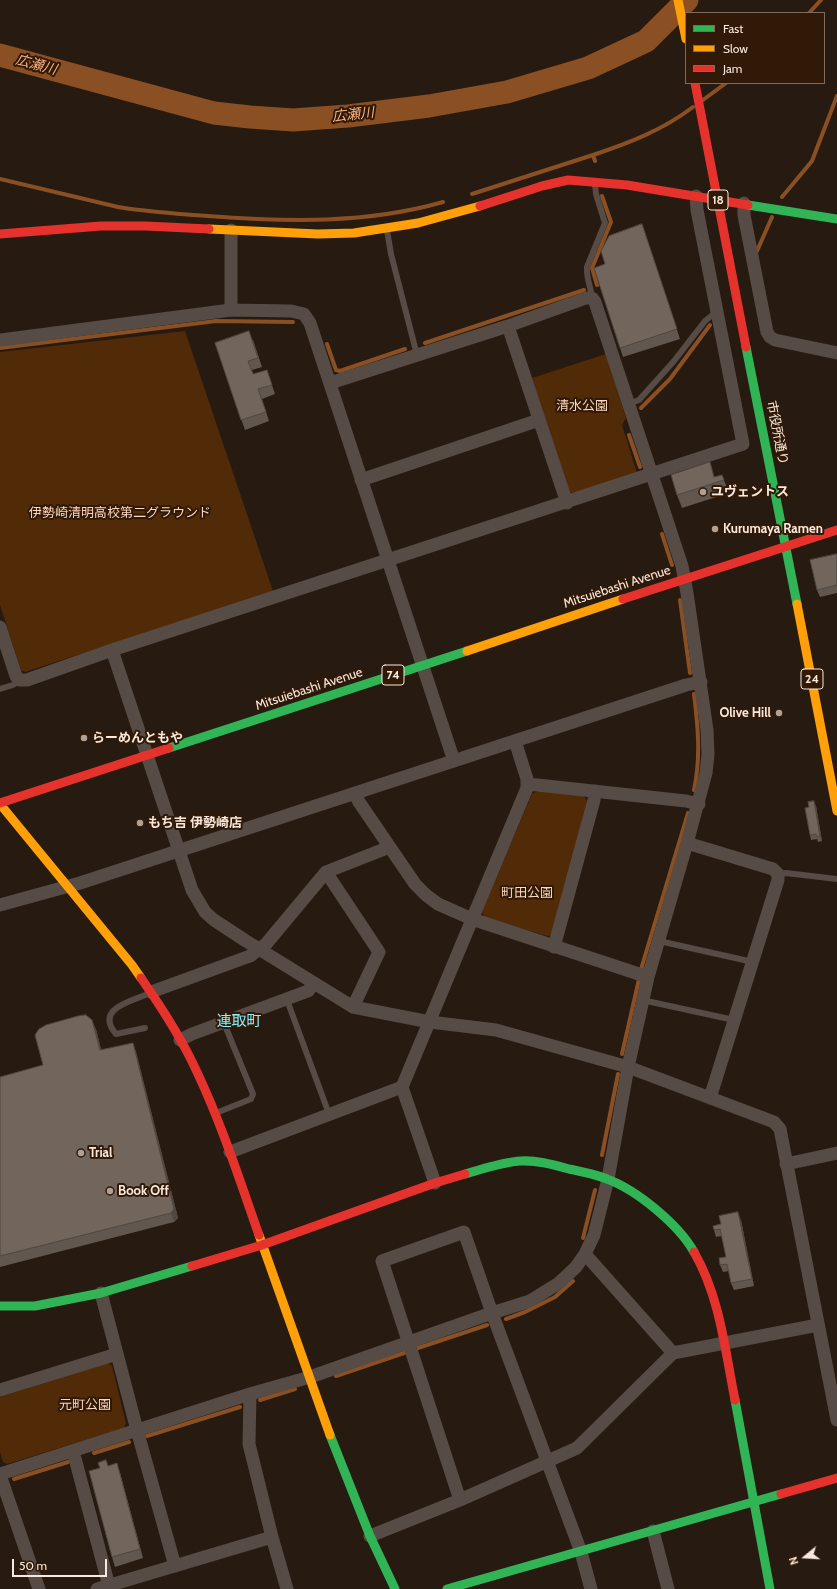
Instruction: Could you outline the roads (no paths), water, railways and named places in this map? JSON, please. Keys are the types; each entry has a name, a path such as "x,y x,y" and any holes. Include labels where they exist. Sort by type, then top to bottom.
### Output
{"street":[{"path":"678,0 685,34"},
{"name":"市役所通り","path":"695,84 837,811"},
{"path":"0,234 101,226 145,226 318,234 354,233 440,217 556,182 568,180 595,181 744,203 837,219"},
{"path":"0,627 16,676 19,680 27,680 112,650 567,503 743,444 716,312 697,210 696,196"},
{"path":"744,203 744,215 767,332 770,337 775,340 837,353"},
{"path":"231,230 231,310"},
{"path":"39,1589 0,1475 250,1394 310,1377 492,1313 530,1302 553,1287 576,1267 585,1254 594,1235 608,1178 642,1000 699,804 706,773 708,754 707,730 685,579 595,302 592,298 586,298 508,326 330,383"},
{"path":"0,340 231,310 291,311 304,314 310,323 454,761"},
{"path":"508,326 567,503"},
{"path":"362,480 539,420"},
{"name":"Mitsuiebashi Avenue","path":"0,804 146,755 423,666 660,586 837,530"},
{"path":"112,650 192,890 205,912 214,920 259,950 353,1007 430,1022 496,1030 628,1067 777,1125 780,1129 837,1420"},
{"path":"0,905 68,886 686,685 701,682"},
{"path":"435,1183 402,1087 528,784 515,741"},
{"path":"528,784 686,801 699,804"},
{"path":"554,947 594,800 595,791"},
{"path":"355,793 359,802 415,884 426,895 445,908 472,919 554,947 648,977"},
{"path":"0,804 132,965 151,992 180,1040 197,1072 230,1152 338,1458 370,1536 395,1589"},
{"path":"688,843 773,869 778,874 778,880 710,1098"},
{"path":"151,992 250,956 259,950 326,872 389,846"},
{"path":"326,872 379,952 353,1007"},
{"path":"180,1040 192,1034 287,1000 308,991 314,983"},
{"path":"230,1152 402,1087"},
{"path":"786,1164 837,1153"},
{"path":"0,1306 35,1306 101,1293 262,1245 435,1183 492,1166 522,1161 550,1164 608,1178 655,1208 674,1226 692,1248 704,1270 713,1293 724,1344 770,1589"},
{"path":"460,1500 382,1261 464,1232 492,1313 581,1552 592,1589"},
{"path":"585,1254 673,1353"},
{"path":"101,1293 175,1566"},
{"path":"370,1536 460,1500 577,1448 673,1353 818,1325"},
{"path":"0,1390 117,1354"},
{"path":"250,1394 249,1444 272,1537 288,1589"},
{"path":"73,1451 103,1587 272,1537"},
{"path":"447,1589 837,1478"},
{"path":"653,1531 668,1589"}],"lane":[{"path":"592,298 586,272 605,223 596,194 595,181"},
{"path":"387,228 391,254 417,355"},
{"path":"628,404 639,400 674,361 705,321 716,312"},
{"path":"0,688 12,685 19,680"},
{"path":"778,874 786,873 837,879"},
{"path":"658,941 753,962"},
{"path":"145,1028 116,1034 112,1030 110,1018 112,1011 120,1005 151,992"},
{"path":"287,1000 329,1114"},
{"path":"642,1000 734,1020"},
{"path":"215,1114 251,1099 253,1094 224,1023"}],"waterway":[{"name":"広瀬川","path":"0,55 214,113 293,120 348,116 429,106 507,92 588,68 646,41 687,0"},
{"path":"810,12 821,0"},
{"path":"703,100 725,84"},
{"path":"782,197 812,161 837,96"},
{"path":"595,161 593,155 620,146 658,129 670,123 693,107"},
{"path":"472,194 593,155"},
{"path":"0,179 118,207 163,213 238,218 297,220 356,218 414,209 443,202"},
{"path":"597,285 592,268 611,222 602,196"},
{"path":"757,251 772,217"},
{"path":"425,343 584,290"},
{"path":"0,348 216,321 293,322"},
{"path":"641,408 670,379 710,325"},
{"path":"327,344 336,370 340,371 405,349"},
{"path":"629,435 640,467"},
{"path":"662,534 672,565"},
{"path":"680,600 690,673"},
{"path":"694,694 698,730 698,766 694,790"},
{"path":"622,1054 642,966 688,813"},
{"path":"602,1155 618,1074"},
{"path":"583,1238 595,1190"},
{"path":"506,1319 525,1312 555,1297 573,1281"},
{"path":"415,1349 487,1325"},
{"path":"336,1376 404,1353"},
{"path":"260,1400 295,1389"},
{"path":"147,1436 240,1407"},
{"path":"94,1453 129,1442"},
{"path":"14,1479 68,1462"}],"place":[{"name":"ユヴェントス","path":"703,492"},
{"name":"Kurumaya Ramen","path":"715,529"},
{"name":"Olive Hill","path":"779,713"},
{"name":"らーめんともや","path":"84,738"},
{"name":"もち吉 伊勢崎店","path":"140,823"},
{"name":"Trial","path":"81,1153"},
{"name":"Book Off","path":"110,1191"}],"district":[{"name":"連取町","path":"239,1022"}],"park label":[{"name":"清水公園","path":"582,406"},
{"name":"伊勢崎清明高校第二グラウンド","path":"120,513"},
{"name":"町田公園","path":"527,893"},
{"name":"元町公園","path":"85,1405"}]}
